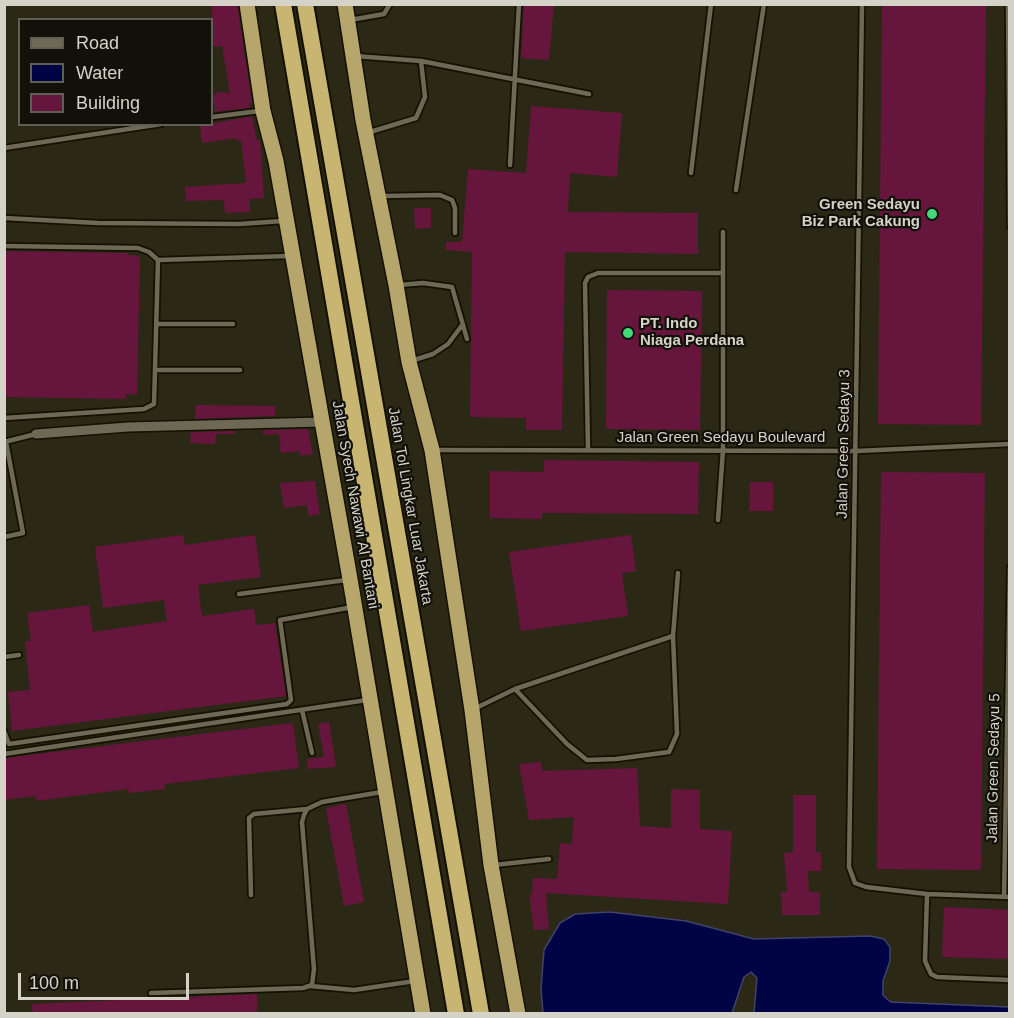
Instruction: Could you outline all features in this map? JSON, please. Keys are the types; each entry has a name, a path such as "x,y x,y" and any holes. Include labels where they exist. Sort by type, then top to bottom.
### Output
{"highway":[{"name":"Jalan Syech Nawawi Al Bantani","path":"247,4 263,111 276,161 355,607 423,1014"},
{"path":"283,4 456,1014"},
{"name":"Jalan Tol Lingkar Luar Jakarta","path":"305,4 481,1014"},
{"path":"345,4 365,133 409,362 432,450 472,710 491,865 518,1014"}],"street":[{"path":"36,434 128,427 322,422"}],"lane":[{"path":"347,20 384,14 390,4"},
{"path":"510,165 519,4"},
{"path":"691,173 711,4"},
{"path":"736,190 764,4"},
{"name":"Jalan Green Sedayu 3","path":"862,4 849,867 855,882 866,887 927,894"},
{"path":"1008,4 1010,226"},
{"path":"353,56 421,61 589,94"},
{"path":"365,133 416,118 425,97 421,61"},
{"path":"213,117 263,111"},
{"path":"4,148 148,126"},
{"path":"378,196 421,194 452,200 455,208 455,233"},
{"path":"4,218 98,223 258,224 285,221"},
{"path":"718,520 723,450 721,273 723,232"},
{"path":"4,246 138,248 149,252 158,260 292,256"},
{"path":"4,418 150,407 154,404 158,260"},
{"path":"588,449 585,283 588,277 598,273 721,273"},
{"path":"396,285 423,283 451,286 467,339"},
{"path":"156,324 233,324"},
{"path":"409,362 433,354 448,344 463,324"},
{"path":"155,370 240,370"},
{"path":"4,537 23,533 5,442 36,434"},
{"name":"Jalan Green Sedayu Boulevard","path":"432,450 856,451 1010,444"},
{"name":"Jalan Green Sedayu 5","path":"1007,897 1010,567"},
{"path":"515,689 567,744 587,760 616,759 669,752 676,734 677,690 673,636 678,573"},
{"path":"239,594 350,579"},
{"path":"4,731 9,744 287,704 291,700 280,620 355,607"},
{"path":"472,710 515,689 673,636"},
{"path":"4,657 19,655"},
{"path":"4,754 370,700"},
{"path":"302,710 312,753"},
{"path":"251,895 249,818 254,814 307,809 334,799 385,791"},
{"path":"307,809 302,822 314,969 314,983 309,986"},
{"path":"491,865 549,859"},
{"path":"1007,897 927,894 925,962 931,974 937,977 1010,980"},
{"path":"151,993 309,986 354,990 418,981"}],"water":[{"path":"610,912 686,921 754,939 870,936 884,939 890,947 890,961 883,981 883,995 891,1002 1009,1007 1009,1013 754,1013 757,978 751,972 744,977 732,1013 543,1013 541,989 544,950 560,923 575,914"}],"building":[{"path":"212,4 237,4 252,103 249,103 250,108 215,112 213,95 216,95 216,92 230,93 222,46 213,47"},
{"path":"524,4 554,4 549,60 521,58"},
{"name":"Green Sedayu Biz Park Cakung","path":"882,4 986,4 981,425 878,424"},
{"path":"531,106 622,113 617,177 570,173 568,212 698,213 698,254 565,252 562,430 526,430 526,418 470,417 472,252 446,250 446,242 462,242 468,169 526,173"},
{"path":"252,116 257,141 260,140 264,198 250,199 250,212 225,213 224,200 186,201 185,187 246,183 241,140 236,141 236,138 202,143 200,126 213,126 213,124"},
{"path":"414,208 431,208 431,228 415,229"},
{"path":"4,251 128,253 128,255 140,256 137,395 126,394 126,399 4,397"},
{"path":"607,290 702,291 700,430 606,429"},
{"path":"196,405 275,406 275,416 195,419"},
{"path":"308,429 313,454 301,456 300,451 281,453 279,434 263,435 263,430"},
{"path":"235,431 235,434 216,434 215,444 190,443 191,432"},
{"path":"544,460 699,462 698,514 542,513 542,519 490,518 490,471 544,472"},
{"path":"881,472 985,473 981,870 877,869"},
{"path":"315,481 320,514 308,516 307,505 284,508 280,483"},
{"path":"750,482 773,482 773,511 749,511"},
{"path":"183,535 185,545 255,535 261,577 198,585 202,616 254,609 256,625 275,623 286,696 12,731 8,692 30,690 25,641 31,641 27,613 89,605 93,632 167,621 164,600 103,608 95,547"},
{"path":"631,535 636,571 622,573 628,616 521,631 509,552"},
{"path":"329,722 336,767 308,769 307,759 324,757 318,724"},
{"path":"293,723 299,768 165,784 165,789 129,793 128,789 36,801 36,796 4,800 4,758"},
{"path":"541,762 542,771 637,768 640,826 671,828 671,789 700,790 700,829 732,831 728,904 546,893 549,929 534,930 529,895 532,894 533,878 557,879 560,843 572,844 574,817 529,820 519,764"},
{"path":"793,795 816,795 816,852 821,852 821,871 808,871 809,892 820,892 820,915 782,915 781,892 787,892 784,853 793,852"},
{"path":"346,804 364,902 344,906 326,808"},
{"path":"944,907 1010,910 1010,959 942,957"},
{"path":"257,994 257,1014 33,1014 32,1004"}],"place":[{"name":"Green Sedayu Biz Park Cakung","path":"932,214"},
{"name":"PT. Indo Niaga Perdana","path":"628,333"}]}
